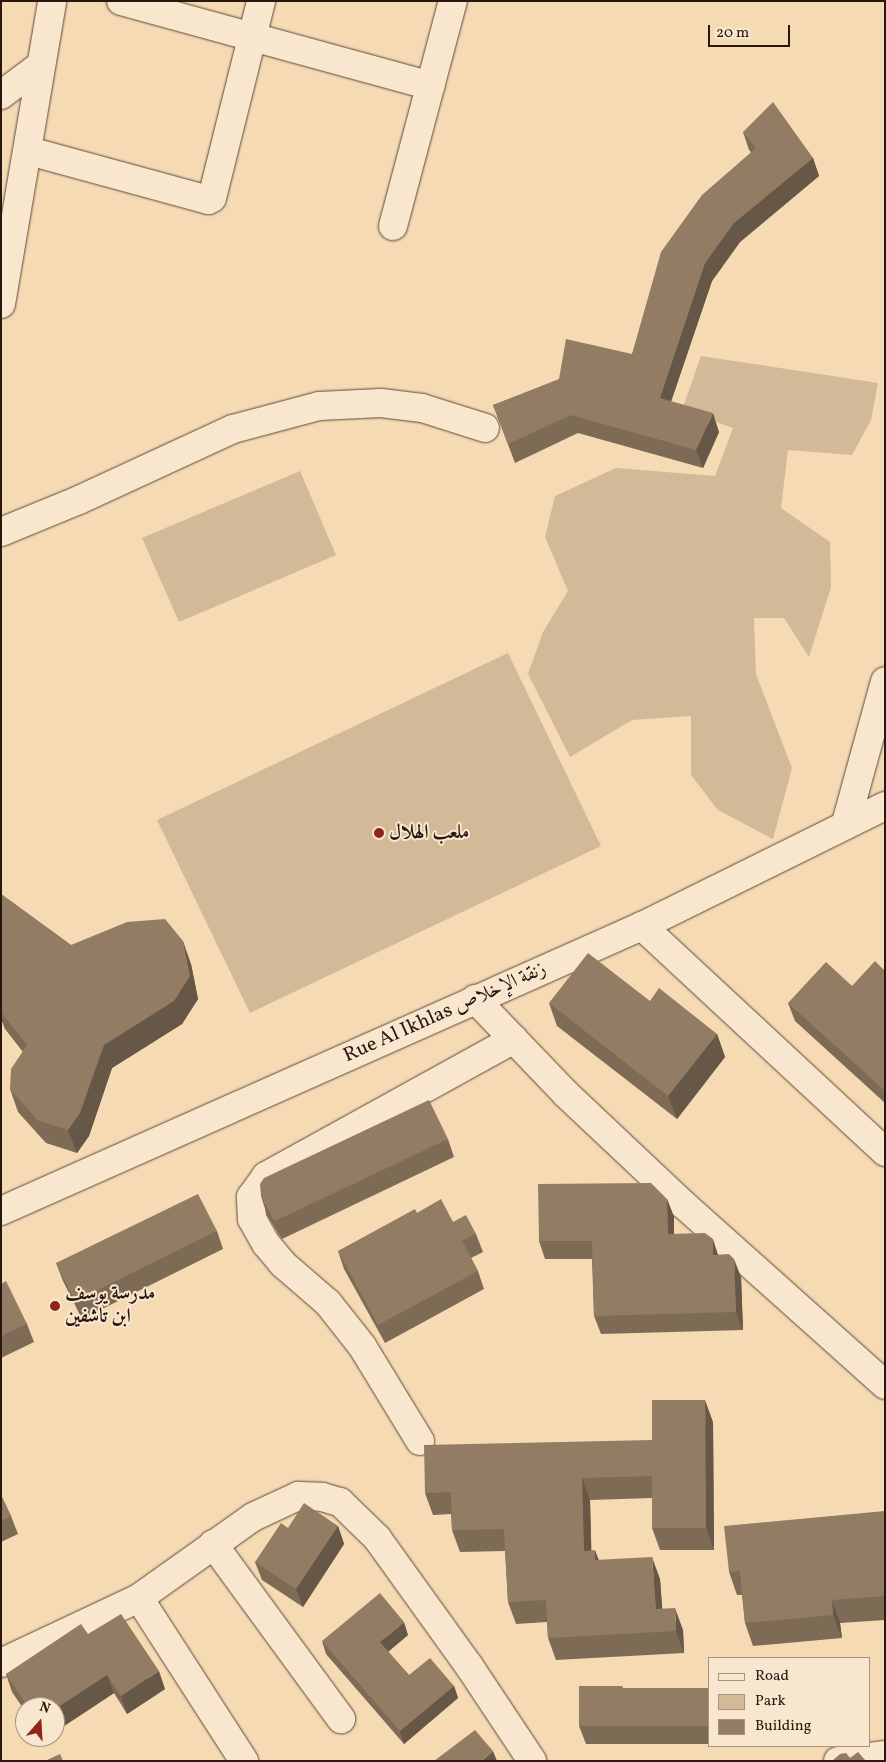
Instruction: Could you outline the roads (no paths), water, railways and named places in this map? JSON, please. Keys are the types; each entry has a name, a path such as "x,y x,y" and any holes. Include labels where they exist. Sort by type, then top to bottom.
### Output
{"street":[{"path":"1,304 29,151 52,1"},
{"path":"121,1 431,86"},
{"path":"29,151 208,200 261,1"},
{"path":"393,226 453,1"},
{"path":"1,95 41,65"},
{"path":"1,532 80,500 233,429 319,406 382,403 422,408 485,428"},
{"path":"846,823 885,681"},
{"name":"Rue Al Ikhlas زنقة الإخلاص","path":"1,1211 642,926 846,823 885,806"},
{"path":"642,926 885,1152"},
{"path":"475,999 565,1092 684,1205 885,1385"},
{"path":"420,1441 362,1346 328,1303 283,1264 266,1244 252,1219 251,1197 266,1176 514,1039"},
{"path":"1,1663 139,1598 253,1517 298,1496 322,1497 340,1502 377,1538 469,1666 532,1761"},
{"path":"213,1544 341,1719"},
{"path":"139,1598 244,1761"},
{"path":"838,1761 885,1755"}],"place":[{"name":"ملعب الهلال","path":"379,833"},
{"name":"مدرسة يوسف ابن تاشفين","path":"55,1306"}]}
